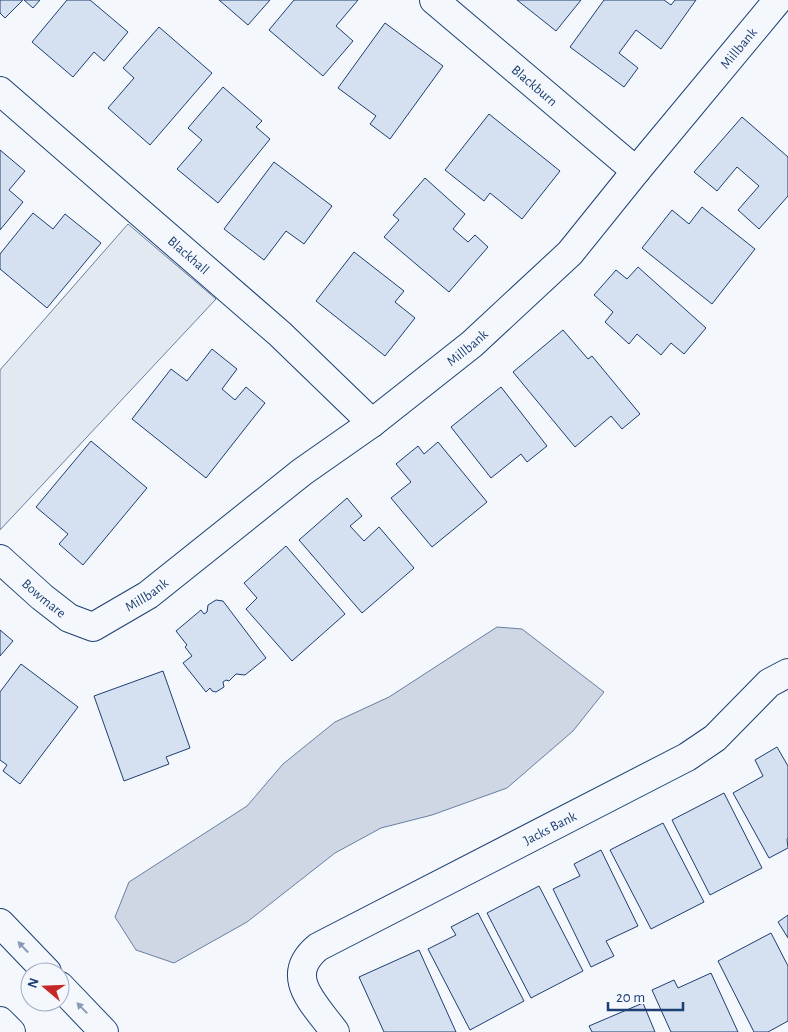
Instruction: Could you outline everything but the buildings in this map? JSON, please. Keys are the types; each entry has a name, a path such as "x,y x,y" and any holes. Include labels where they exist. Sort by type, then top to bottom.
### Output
{"street":[{"name":"Blackburn","path":"434,0 636,171"},
{"name":"Millbank","path":"93,627 148,595 302,472 372,423 472,344 570,253 778,0"},
{"name":"Blackhall","path":"0,91 280,334 372,423"},
{"name":"Bowmare","path":"0,559 42,597 69,618 93,627"},
{"name":"Jacks Bank","path":"335,1032 305,990 302,977 303,968 310,955 318,947 687,757 715,738 769,683 788,672"},
{"path":"0,923 37,962"},
{"path":"70,996 104,1032"},
{"path":"0,1021 11,1032"}],"shaded area":[{"path":"128,224 216,299 0,530 0,370"},
{"path":"497,627 522,629 604,692 573,731 507,788 432,815 381,828 335,853 247,922 174,963 136,950 115,917 129,882 247,806 283,764 335,722 389,697"}]}
